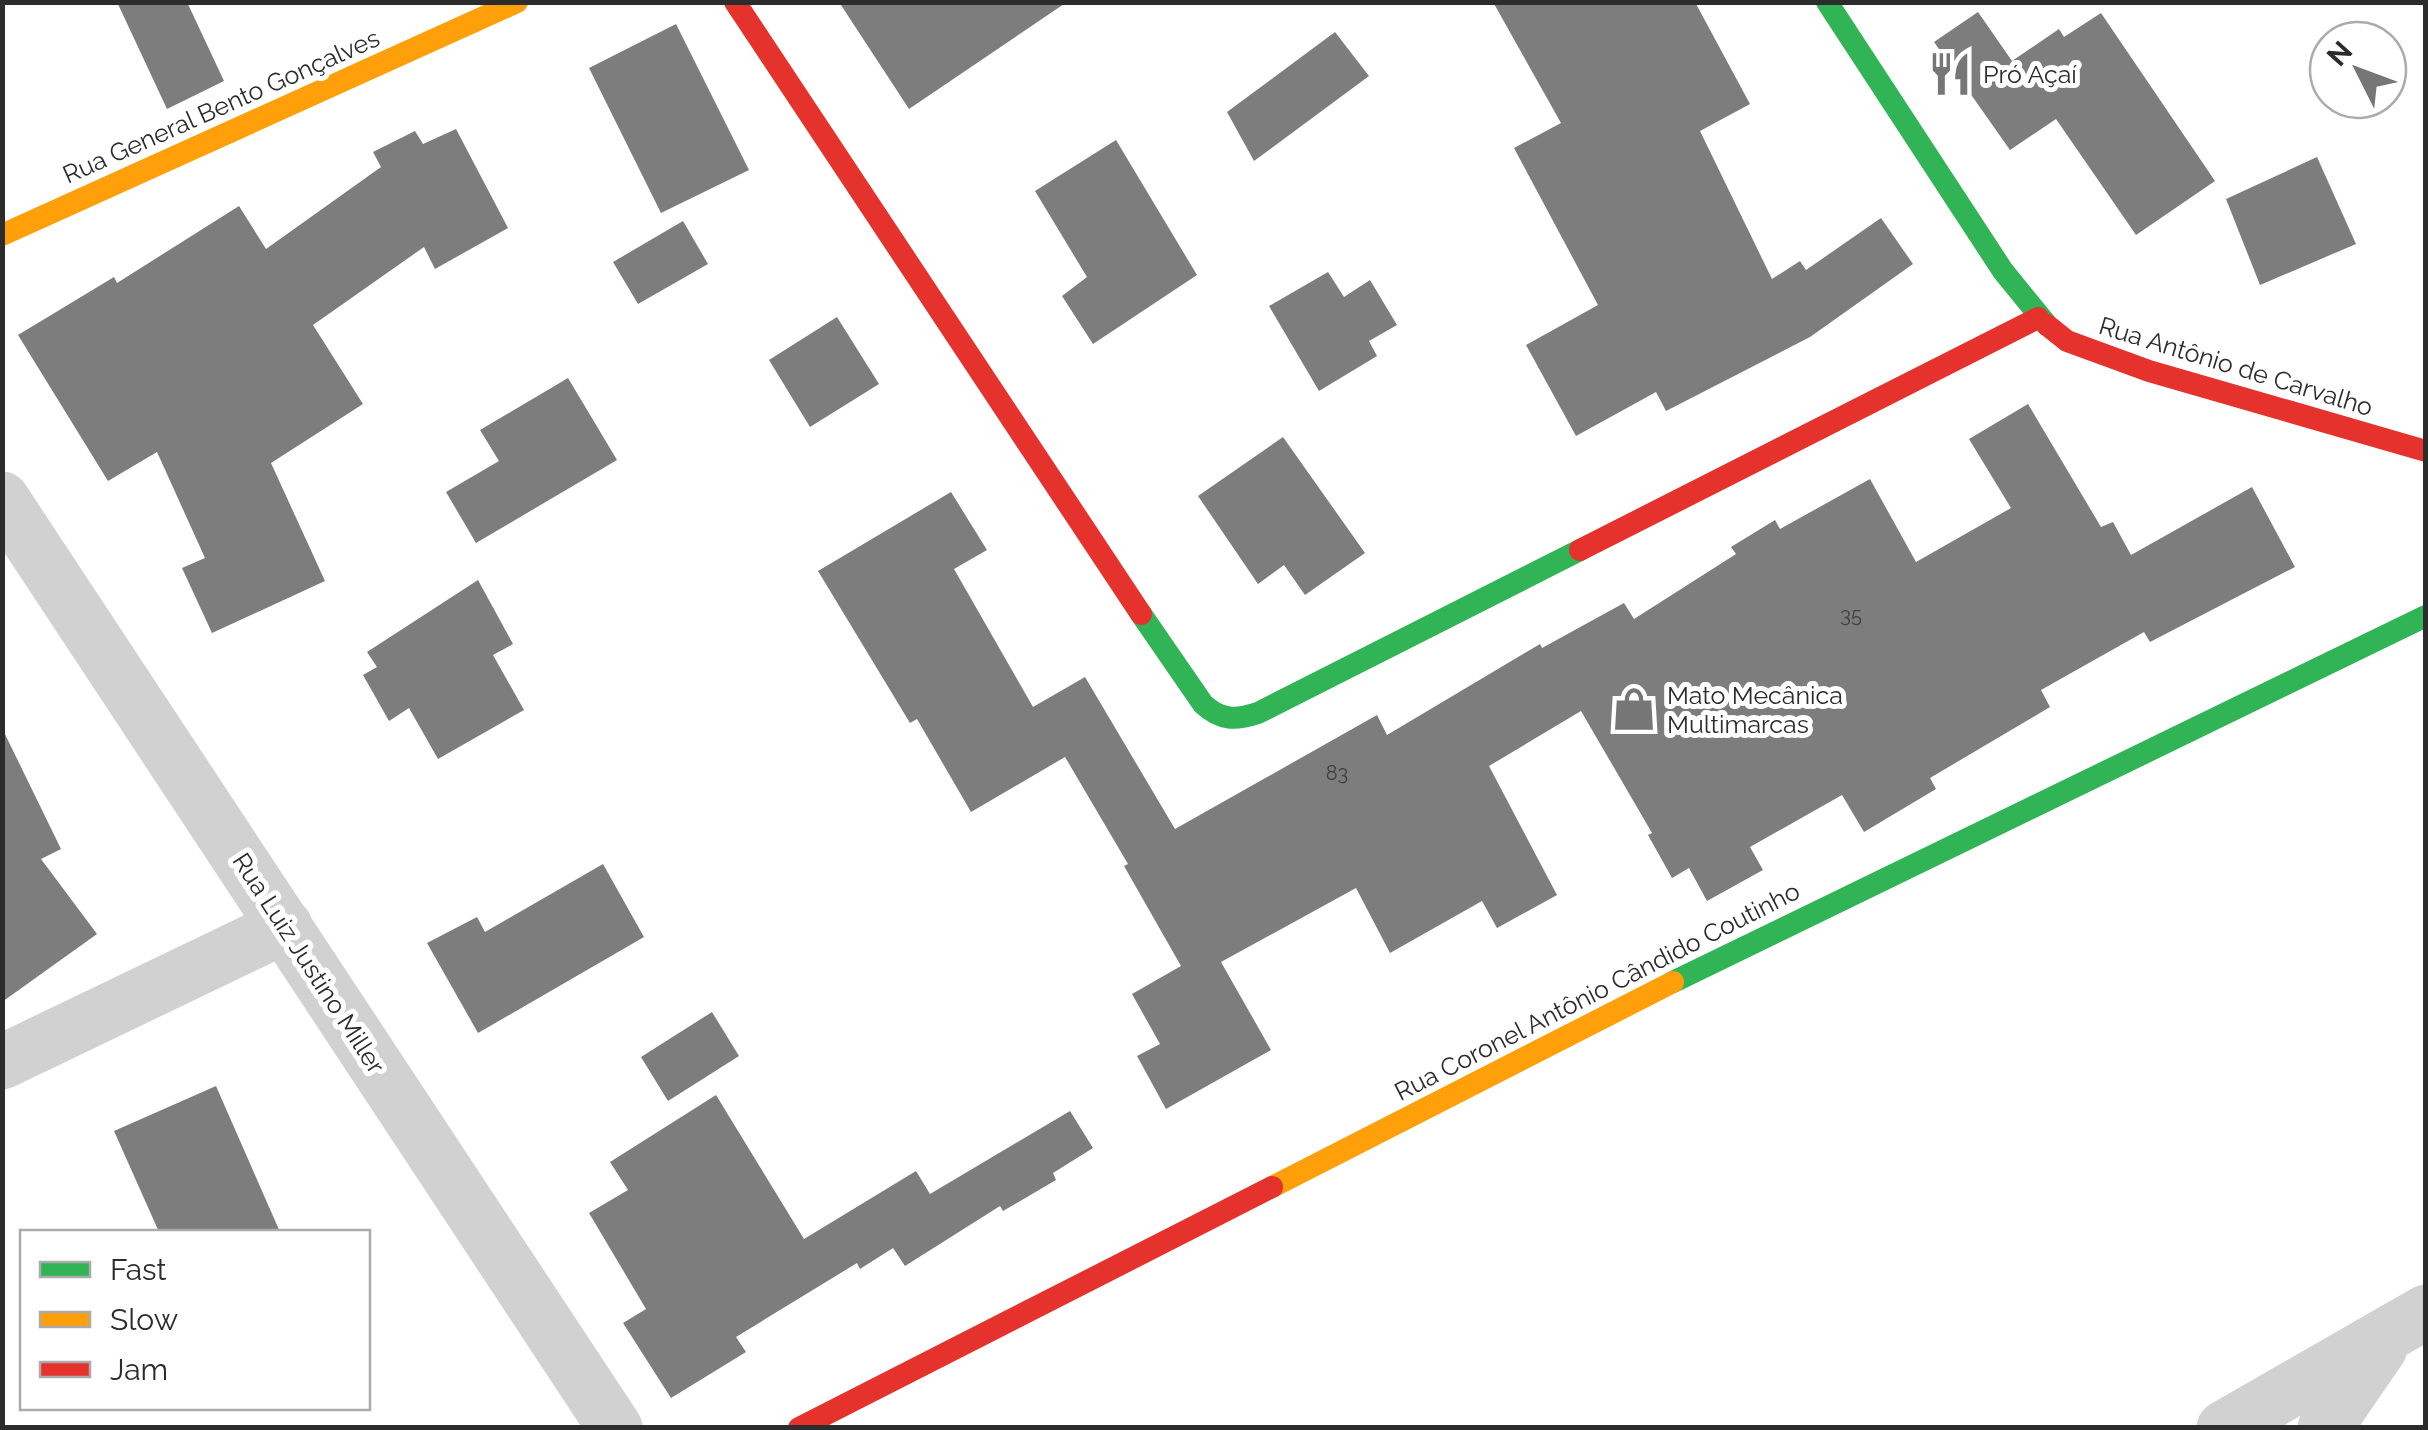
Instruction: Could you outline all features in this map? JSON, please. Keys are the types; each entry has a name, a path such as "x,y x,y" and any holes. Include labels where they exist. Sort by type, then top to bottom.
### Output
{"main road":[{"name":"Rua General Bento Gonçalves","path":"2,234 517,2"},
{"path":"735,2 1188,685 1214,715 1229,721 1258,713 2038,318 1827,2"},
{"name":"Rua Antônio de Carvalho","path":"2038,318 2066,341 2104,357 2426,451"},
{"name":"Rua Coronel Antônio Cândido Coutinho","path":"800,1428 1744,946 2426,616"}],"street":[{"name":"Rua Luiz Justino Miller","path":"2,499 614,1428"},
{"path":"2,1062 285,926"},
{"path":"2224,1428 2407,1324"},
{"path":"2325,1428 2407,1324"}],"building":[{"path":"117,2 187,2 224,81 167,109"},
{"path":"839,2 1067,2 909,109"},
{"path":"1493,2 1695,2 1750,104 1700,131 1772,279 1800,261 1806,270 1881,218 1913,264 1810,337 1666,411 1656,392 1576,436 1526,345 1598,305 1514,148 1561,123"},
{"path":"1978,12 2012,61 2059,29 2064,37 2101,13 2215,181 2136,235 2056,119 2010,150 1934,42"},
{"path":"676,24 749,170 661,213 589,68"},
{"path":"1335,32 1369,76 1254,161 1227,112"},
{"path":"456,129 508,228 435,269 424,247 313,325 363,404 271,463 325,581 212,633 182,568 205,558 157,452 108,481 18,335 114,277 117,283 239,206 266,249 381,167 373,152 415,131 423,144"},
{"path":"1116,140 1197,275 1093,344 1062,296 1087,277 1035,191"},
{"path":"2317,157 2356,244 2260,285 2226,199"},
{"path":"683,221 708,264 638,304 613,262"},
{"path":"1328,272 1344,297 1370,280 1397,325 1369,341 1377,356 1319,391 1269,306"},
{"path":"837,317 879,384 810,427 769,360"},
{"path":"568,378 617,460 476,543 446,492 499,461 480,430"},
{"path":"2028,404 2101,527 2113,522 2131,555 2252,487 2295,567 2150,642 2144,632 2041,690 2050,707 1930,778 1936,789 1864,832 1842,795 1750,847 1763,870 1707,901 1689,868 1672,878 1648,835 1652,833 1581,711 1489,766 1557,895 1497,928 1482,901 1390,953 1356,888 1221,962 1271,1050 1166,1109 1137,1056 1160,1044 1132,994 1181,966 1124,866 1128,864 1065,757 971,812 917,719 910,723 818,571 951,492 987,550 954,569 1033,707 1085,677 1175,829 1377,715 1387,735 1540,644 1542,648 1624,603 1634,619 1736,554 1731,547 1775,520 1780,529 1870,479 1916,562 2011,508 1969,439"},
{"path":"1283,437 1365,553 1305,595 1284,565 1258,584 1198,496"},
{"path":"478,580 513,644 493,655 524,710 438,759 409,708 389,721 363,675 377,667 367,652"},
{"path":"2,728 61,849 41,859 97,934 2,1002"},
{"path":"603,864 644,937 478,1033 427,943 477,917 485,932"},
{"path":"712,1012 739,1056 668,1101 641,1057"},
{"path":"216,1086 279,1230 158,1230 114,1131"},
{"path":"716,1095 804,1239 916,1171 930,1194 1070,1111 1093,1148 1053,1173 1056,1180 1003,1211 1000,1206 905,1266 893,1248 860,1269 857,1263 736,1337 746,1352 671,1398 623,1323 646,1309 589,1213 628,1190 610,1162"}],"traffic: fast":[{"path":"1827,2 2003,271 2047,325"},
{"path":"1141,614 1203,704 1229,718 1243,717 1258,713 1580,550"},
{"path":"1673,982 2426,616"}],"traffic: slow":[{"path":"2,235 517,2"},
{"path":"1272,1187 1673,982"}],"traffic: jam":[{"path":"735,2 1141,614"},
{"path":"1580,550 2038,318"},
{"path":"2047,325 2067,341 2149,371 2426,451"},
{"path":"799,1428 1272,1187"}],"place":[{"name":"Pró Açaí","path":"1950,74"},
{"name":"Mato Mecânica Multimarcas","path":"1634,709"}]}
